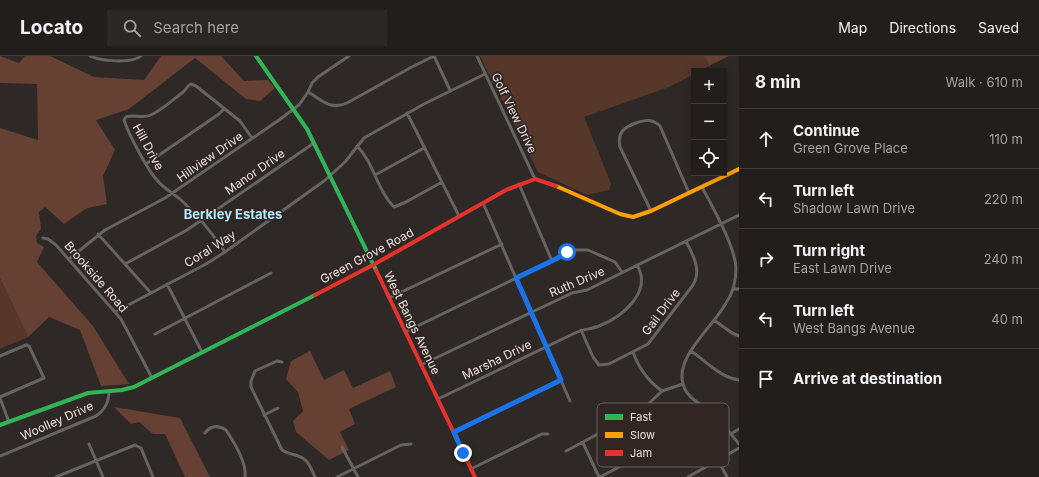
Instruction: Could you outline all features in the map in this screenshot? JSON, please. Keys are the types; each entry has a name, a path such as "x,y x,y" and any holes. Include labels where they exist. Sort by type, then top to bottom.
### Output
{"street":[{"path":"90,56 100,60 134,60 141,56"},
{"name":"West Bangs Avenue","path":"256,56 294,108 314,143 454,432 474,477"},
{"name":"Hillview Drive","path":"70,259 98,234 173,193 294,108 302,101 318,77 349,56"},
{"path":"308,92 326,104 340,106 347,104 434,56 450,90"},
{"name":"Golf View Drive","path":"477,56 535,179"},
{"name":"Coral Way","path":"116,312 150,292 206,264 225,252 330,176 345,162 364,138 450,90 485,74"},
{"name":"Hill Drive","path":"224,109 196,86 190,85 182,93 152,115 144,117 126,117 125,124 146,164 158,181 173,193 201,221 225,252"},
{"path":"146,164 219,114 224,109 241,122 252,138"},
{"path":"407,113 459,216"},
{"path":"651,211 620,147 619,137 627,126 647,120 657,123 660,126 689,193"},
{"name":"Manor Drive","path":"124,264 187,230 314,143"},
{"path":"357,146 362,151 384,193 394,207 442,182"},
{"path":"375,175 424,148"},
{"path":"535,179 559,187 608,210 635,217 651,211 739,169"},
{"name":"Green Grove Road","path":"0,425 88,392 130,388 152,378 373,265 519,184 535,179"},
{"path":"519,184 552,261"},
{"path":"698,403 692,399 683,384 683,367 691,351 726,305 733,289 735,275 735,259 730,245 702,187"},
{"path":"483,203 570,401"},
{"name":"Ruth Drive","path":"421,365 572,293 587,290 739,216"},
{"path":"98,234 150,292"},
{"name":"Brookside Road","path":"43,238 53,242 70,259 116,312 124,324 152,378"},
{"name":"Gail Drive","path":"581,330 594,360 599,364 609,364 644,347 650,342 694,282 697,274 697,265 686,241"},
{"path":"389,298 502,244"},
{"path":"405,332 570,251 584,249 616,262 622,272"},
{"path":"735,259 739,258"},
{"name":"Marsha Drive","path":"438,399 581,330 599,326 623,314 642,286 642,274 638,265"},
{"path":"155,334 271,273"},
{"path":"167,284 202,352"},
{"path":"733,289 739,289"},
{"path":"714,320 732,333 739,336"},
{"path":"0,356 26,345 29,346 44,378 0,398 9,422"},
{"path":"691,351 723,374 732,379 739,380"},
{"path":"633,352 646,377 662,391"},
{"path":"282,362 277,361 258,370 252,377 251,387 282,450 289,454 304,458 309,464 315,477"},
{"path":"454,432 561,380"},
{"path":"650,403 662,391 683,384"},
{"name":"Woolley Drive","path":"0,456 96,416 107,404 110,391"},
{"path":"264,415 278,408"},
{"path":"205,433 216,426 226,430 244,465 246,472 245,477"},
{"path":"739,429 731,434 739,444"},
{"path":"471,469 542,434 548,434"},
{"path":"566,451 597,436"},
{"path":"583,443 600,477 619,467"},
{"path":"89,444 103,477"},
{"path":"337,477 401,445 411,444"},
{"path":"56,477 132,446 138,446 142,451 153,477"},
{"path":"342,447 358,477"},
{"path":"729,454 739,448"},
{"path":"688,477 706,467"},
{"path":"722,467 727,477"}],"shaded area":[{"path":"0,56 19,63 25,56 50,56 94,77 144,80 161,56 221,56 244,81 268,80 275,88 260,101 246,99 195,58 129,109 96,120 115,150 103,176 107,204 87,208 64,224 45,207 39,212 41,229 36,236 37,243 44,247 37,262 93,326 129,384 101,386 80,330 49,317 28,337 0,278 0,128 38,140 37,84 0,83"},
{"path":"480,56 705,56 709,66 705,68 691,68 691,76 669,87 584,117 611,184 609,190 587,195 538,172"},
{"path":"705,56 729,56 709,66"},
{"path":"0,278 28,337 0,349"},
{"path":"310,351 324,380 344,370 353,388 390,371 396,387 349,409 355,424 340,432 349,450 329,460 296,432 293,421 303,411 298,392 286,379 291,361"},
{"path":"114,407 180,418 210,477 185,477 165,434 153,434 139,422 131,424"}],"traffic: fast":[{"path":"256,56 307,129 376,270"},
{"path":"0,425 88,393 122,390 134,387 315,295"}],"traffic: slow":[{"path":"556,186 620,214 633,217 651,211 739,169"}],"traffic: jam":[{"path":"315,295 373,265 506,190 535,179 556,186"},
{"path":"376,270 475,477"}],"district":[{"name":"Berkley Estates","path":"233,214"}],"route":[{"path":"463,453 454,432 561,380 516,278 558,258 567,252"}]}
